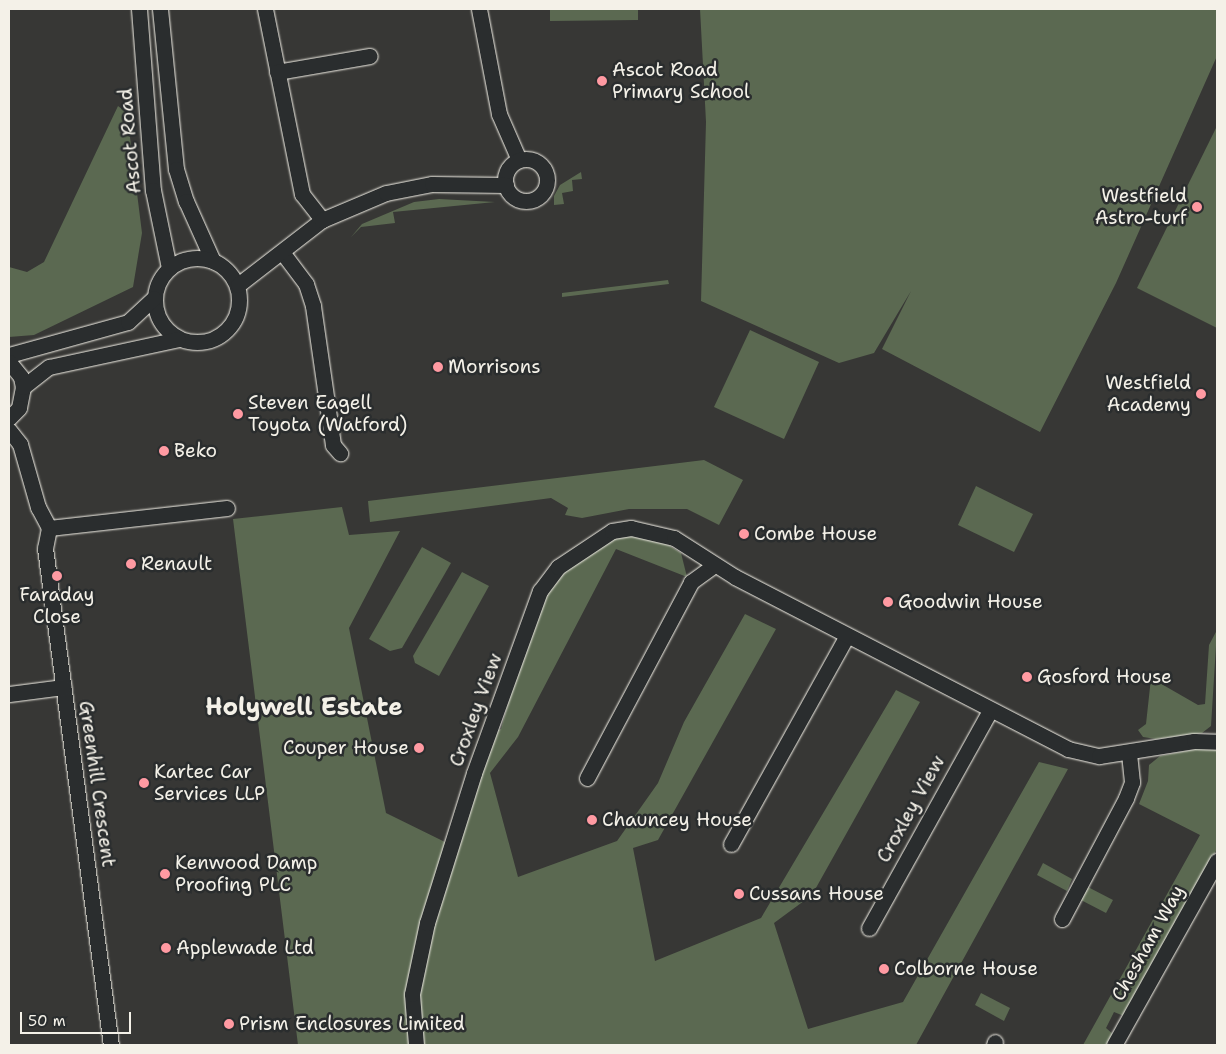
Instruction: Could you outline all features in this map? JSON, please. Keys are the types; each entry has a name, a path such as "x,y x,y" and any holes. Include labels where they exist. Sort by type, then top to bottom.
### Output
{"street":[{"name":"Ascot Road","path":"139,9 153,190 169,268"},
{"path":"160,9 176,169 186,201 213,261"},
{"path":"265,9 302,194 322,220"},
{"path":"479,9 499,114 519,160"},
{"path":"277,72 370,56"},
{"path":"519,160 532,160 542,167 547,178 545,188 539,196 526,201 513,196 506,185 506,173 519,160"},
{"path":"238,285 322,220 408,188 432,184 506,185"},
{"path":"282,252 306,284 313,306 333,445 340,453"},
{"path":"23,387 49,367 178,339 203,343 217,338 228,329 240,306 238,285 226,269 213,261 189,258 169,268 157,283 154,298 161,324 178,339"},
{"path":"9,355 128,322 154,298"},
{"path":"9,362 21,377 23,387 19,408 9,418"},
{"path":"9,430 20,444 38,507 49,528 227,508"},
{"name":"Greenhill Crescent","path":"49,528 45,548 111,1045"},
{"name":"Croxley View","path":"416,1045 412,994 427,923 474,773 540,592 558,567 612,530 631,528 674,538 714,565 990,711 1068,749 1099,756 1130,753 1194,742 1217,742"},
{"path":"588,778 691,582 714,565"},
{"path":"731,844 847,636"},
{"path":"9,694 64,687"},
{"name":"Croxley View","path":"869,928 990,711"},
{"path":"1062,919 1126,798 1132,782 1130,753"},
{"name":"Chesham Way","path":"1114,1045 1217,861"}],"green space":[{"path":"550,9 638,9 638,20 550,21"},
{"path":"700,9 1217,9 1217,56 1116,283 1040,432 882,349 911,291 874,353 839,363 701,301 706,122"},
{"path":"118,106 127,113 142,233 133,287 34,335 9,337 9,267 27,272 44,262"},
{"name":"Westfield Astro-turf","path":"1217,126 1217,328 1137,288"},
{"path":"581,172 582,179 572,180 573,191 562,193 564,204 554,205 554,196 560,185"},
{"path":"439,199 495,202 393,212 395,223 361,227 351,237 362,224 414,202"},
{"path":"668,280 669,284 562,297 562,293"},
{"path":"750,330 819,362 784,439 714,407"},
{"path":"704,460 743,480 719,525 687,509 629,509 582,518 565,515 568,508 551,498 370,522 368,501"},
{"path":"976,486 1033,514 1014,552 958,525"},
{"path":"342,507 349,535 400,531 349,628 386,813 445,842 480,736 501,729 518,667 548,593 566,570 603,542 630,534 665,543 681,553 687,577 616,549 518,737 490,773 518,877 617,841 658,783 684,722 745,614 776,629 658,840 633,848 655,961 761,918 896,690 920,702 812,895 774,923 808,1029 903,1002 1039,762 1068,769 916,1045 298,1045 233,519"},
{"path":"422,547 451,563 402,648 390,651 369,639"},
{"path":"462,572 489,586 439,676 415,663 413,656"},
{"path":"1217,630 1211,726 1202,733 1156,739 1143,737 1138,730 1146,724 1151,678 1198,705 1205,704 1209,645"},
{"path":"1201,748 1217,749 1217,849 1124,1016 1114,1012 1106,1028 1114,1035 1109,1045 1083,1045 1200,835 1139,804 1148,781 1149,765 1160,756"},
{"path":"1043,863 1072,879 1067,891 1037,875"},
{"path":"1086,886 1113,900 1106,913 1079,899"},
{"path":"981,993 1010,1008 1004,1021 975,1005"}],"place":[{"name":"Ascot Road Primary School","path":"602,81"},
{"name":"Westfield Astro-turf","path":"1197,207"},
{"name":"Morrisons","path":"438,367"},
{"name":"Westfield Academy","path":"1201,394"},
{"name":"Steven Eagell Toyota (Watford)","path":"238,414"},
{"name":"Beko","path":"164,451"},
{"name":"Combe House","path":"744,534"},
{"name":"Renault","path":"131,564"},
{"name":"Faraday Close","path":"57,576"},
{"name":"Goodwin House","path":"888,602"},
{"name":"Gosford House","path":"1027,677"},
{"name":"Couper House","path":"419,748"},
{"name":"Kartec Car Services LLP","path":"144,783"},
{"name":"Chauncey House","path":"592,820"},
{"name":"Kenwood Damp Proofing PLC","path":"165,874"},
{"name":"Cussans House","path":"739,894"},
{"name":"Applewade Ltd","path":"166,948"},
{"name":"Colborne House","path":"884,969"},
{"name":"Prism Enclosures Limited","path":"229,1024"}],"district":[{"name":"Holywell Estate","path":"304,708"}]}
